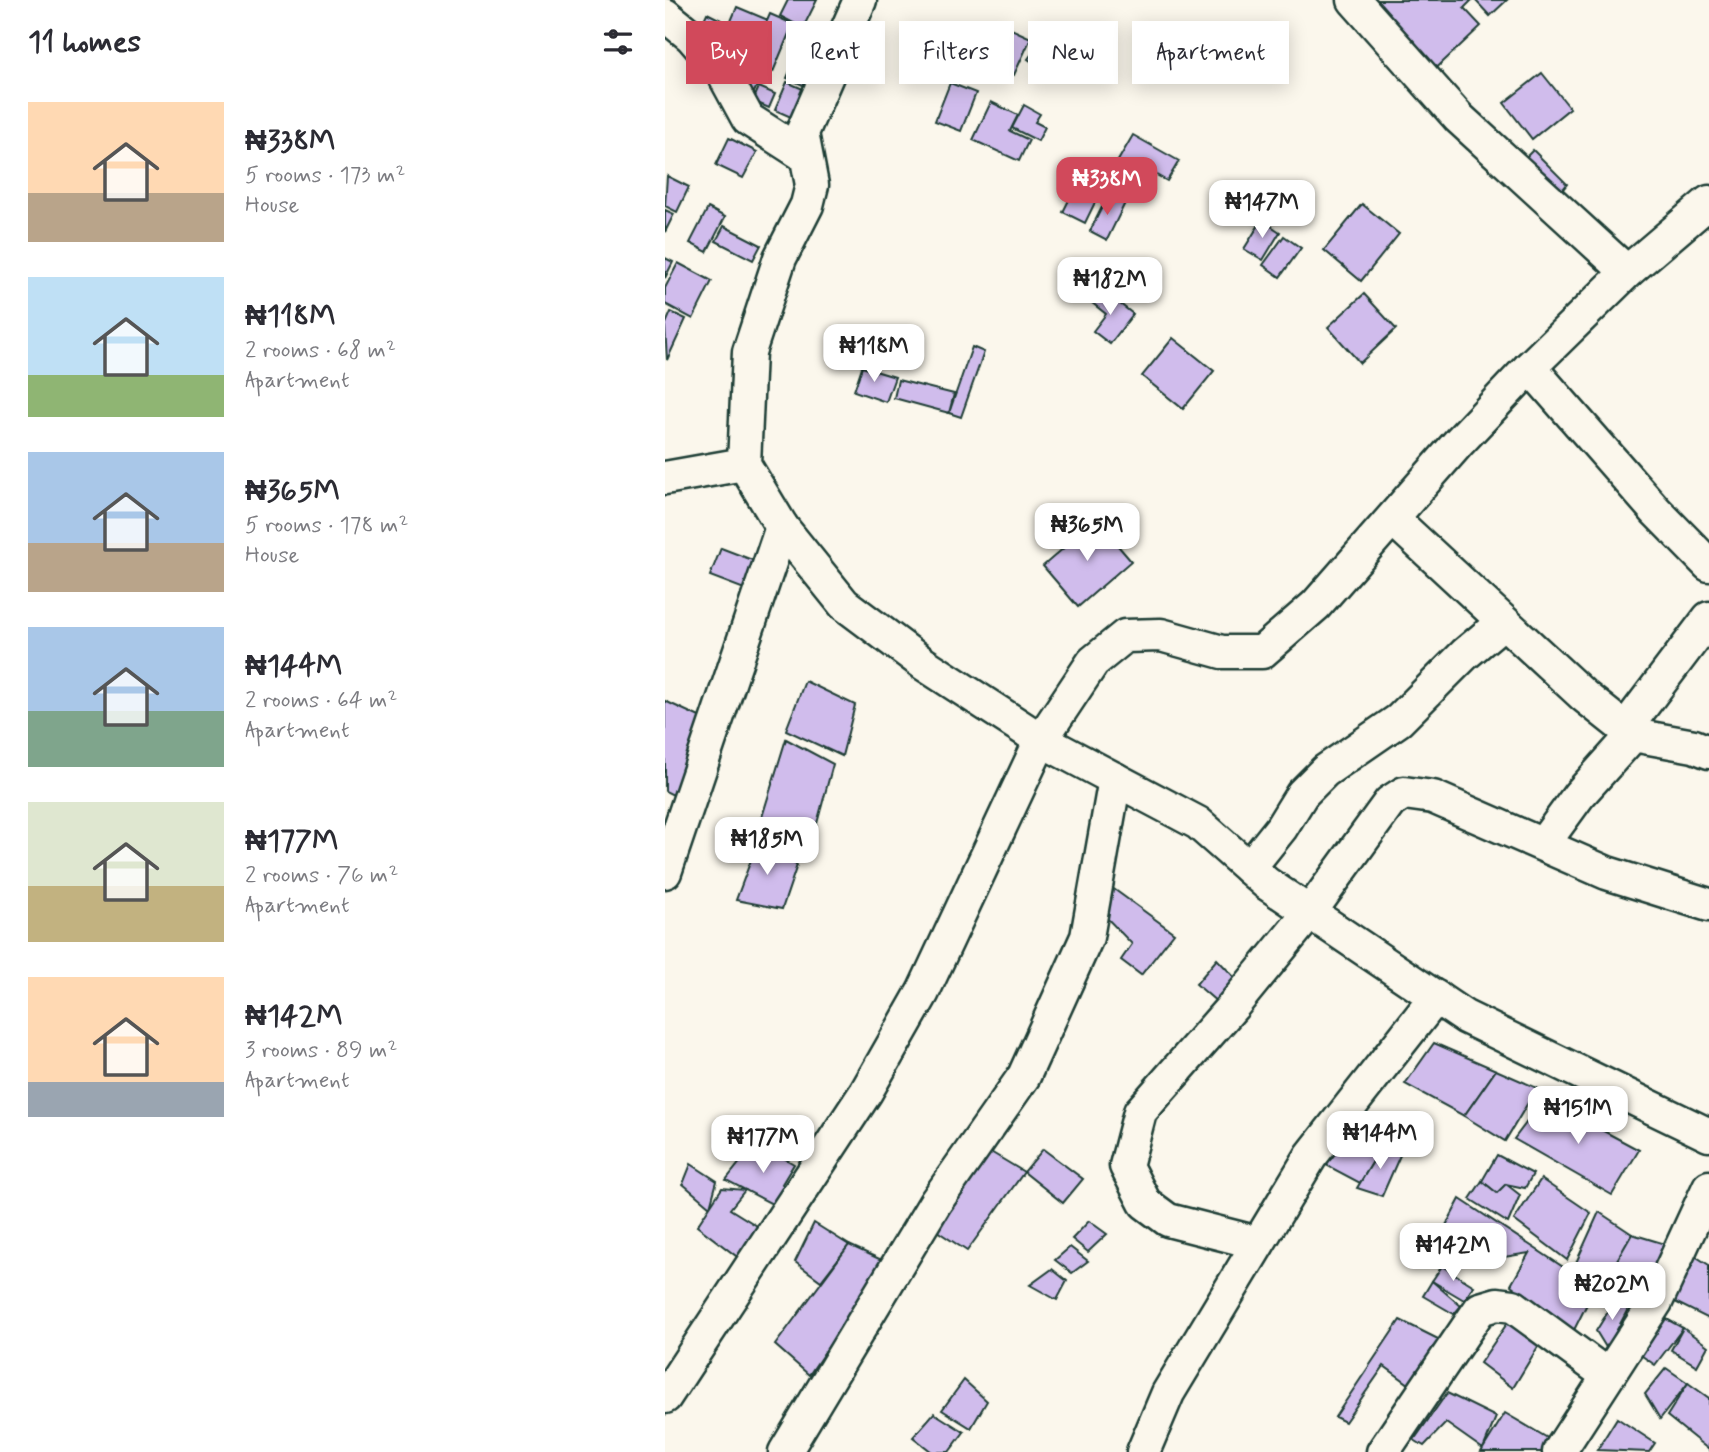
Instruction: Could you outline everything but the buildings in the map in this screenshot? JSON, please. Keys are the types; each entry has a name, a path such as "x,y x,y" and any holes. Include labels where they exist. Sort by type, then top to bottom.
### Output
{"street":[{"path":"860,0 802,133 811,185 807,205 780,258 749,352 744,464 782,527 843,604 924,664 1041,740 1198,823 1249,868 1465,1017 1709,1135"},
{"path":"1354,0 1459,118 1627,272"},
{"path":"665,15 674,19 723,73 748,119 804,155"},
{"path":"665,1397 866,1092 923,992 1041,740 1093,662 1125,636 1161,635 1222,652 1262,652 1316,605 1459,442 1530,367 1627,272 1709,202"},
{"path":"1530,367 1656,510 1709,565"},
{"path":"665,478 744,464"},
{"path":"1393,519 1584,696 1629,732 1694,746 1709,752"},
{"path":"665,872 782,527"},
{"path":"1544,844 1629,732 1709,618"},
{"path":"1249,868 1281,828 1302,794 1325,771 1399,720 1465,654 1503,622"},
{"path":"785,1452 935,1203 1024,1076 1087,937 1115,779"},
{"path":"1258,1243 1168,1220 1145,1203 1126,1166 1140,1112 1233,1006 1310,912 1390,802 1403,793 1433,797 1607,873 1709,905"},
{"path":"1143,1452 1168,1393 1311,1156 1436,997"},
{"path":"1559,1452 1656,1302 1709,1187"},
{"path":"1383,1452 1480,1309 1497,1304 1513,1306 1607,1375"}]}
